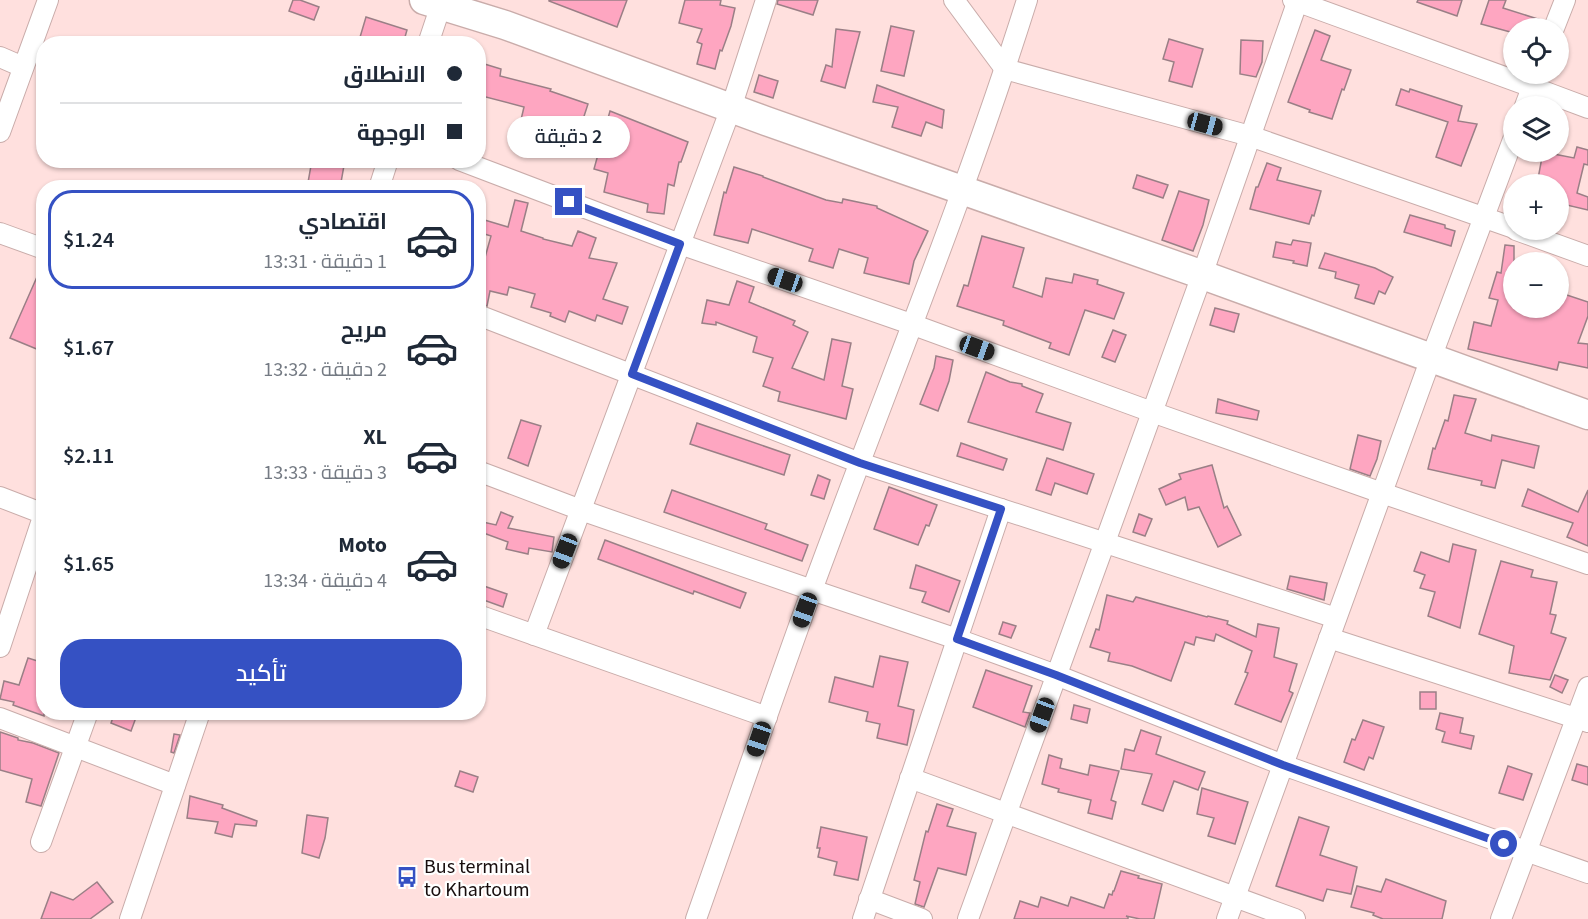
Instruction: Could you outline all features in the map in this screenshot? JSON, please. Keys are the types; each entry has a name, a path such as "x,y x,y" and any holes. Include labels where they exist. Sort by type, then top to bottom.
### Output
{"street":[{"path":"0,132 48,0"},
{"path":"534,635 731,108 766,0"},
{"path":"954,0 1005,69 1250,136 1503,224"},
{"path":"696,919 812,590 1005,69 1027,0"},
{"path":"1558,18 1565,0"},
{"path":"968,919 1202,275 1296,1 1503,69"},
{"path":"431,36 443,3 1588,415"},
{"path":"0,57 23,67"},
{"path":"1543,84 1588,108"},
{"path":"1227,919 1505,162"},
{"path":"480,168 680,244 1588,564"},
{"path":"0,233 36,246"},
{"path":"1545,240 1588,256"},
{"path":"486,318 860,463 1336,618"},
{"path":"486,474 581,510 957,639 1056,675 1283,765 1588,873"},
{"path":"0,497 36,511"},
{"path":"863,919 1001,509"},
{"path":"0,647 36,538"},
{"path":"486,618 767,717"},
{"path":"1329,638 1582,720"},
{"path":"1501,919 1526,851 1582,720 1588,687"},
{"path":"0,718 175,785"},
{"path":"41,842 85,720"},
{"path":"130,919 197,720"},
{"path":"910,778 1295,919"},
{"path":"869,899 922,919"}],"building":[{"path":"293,0 300,0 319,7 314,20 289,11"},
{"path":"549,0 627,0 617,27"},
{"path":"685,0 721,0 720,5 735,8 731,26 722,51 720,50 715,69 697,64 702,44 697,42 702,29 679,23"},
{"path":"778,0 818,0 813,15 777,4"},
{"path":"1418,0 1462,0 1457,16 1417,2"},
{"path":"1489,0 1506,0 1503,8 1535,18 1503,18 1503,30 1481,24"},
{"path":"366,17 407,30 405,36 360,36"},
{"path":"891,26 914,31 904,76 881,71"},
{"path":"836,29 860,32 845,88 821,81 826,65 832,67"},
{"path":"1315,30 1330,36 1321,60 1351,70 1332,119 1288,102"},
{"path":"1169,39 1203,49 1192,87 1169,81 1174,62 1163,59"},
{"path":"1241,40 1263,41 1262,62 1256,77 1240,74"},
{"path":"486,64 501,69 500,76 551,89 550,91 588,104 574,147 532,132 533,127 520,124 524,107 486,97"},
{"path":"759,75 778,81 773,98 754,92"},
{"path":"877,85 944,110 942,128 926,122 921,136 892,127 898,107 873,102"},
{"path":"1401,89 1409,92 1410,89 1462,106 1458,121 1477,124 1461,166 1436,157 1448,122 1396,105"},
{"path":"610,111 688,142 681,162 679,162 674,186 668,184 664,214 647,212 648,204 604,192 608,173 594,169"},
{"path":"1577,147 1588,150 1588,165 1584,164 1577,193 1588,197 1588,210 1569,206 1569,174 1539,174 1541,162 1569,162 1569,157 1574,158"},
{"path":"1267,163 1281,168 1277,180 1321,191 1314,216 1312,215 1309,224 1250,209 1256,187 1258,187"},
{"path":"734,167 826,200 842,203 843,199 877,206 928,231 914,261 909,284 864,273 868,258 839,249 833,268 809,261 813,249 752,229 748,243 714,235 724,192 726,193"},
{"path":"311,168 344,168 341,180 308,180"},
{"path":"1137,175 1168,185 1163,198 1133,188"},
{"path":"1179,191 1209,200 1193,251 1162,240"},
{"path":"515,200 528,203 521,231 572,246 578,231 596,238 589,258 617,263 603,299 628,307 622,324 597,315 595,321 569,311 565,322 550,316 551,313 531,307 535,294 509,287 507,295 490,291 486,306 486,254 491,236 486,234 486,220 508,227"},
{"path":"1410,215 1445,225 1445,228 1455,231 1451,246 1404,232"},
{"path":"982,236 1024,248 1013,287 1042,297 1046,278 1072,283 1074,274 1098,280 1097,284 1124,293 1114,319 1085,310 1069,355 1049,348 1051,343 1003,325 1004,321 957,306 964,285 968,286"},
{"path":"1293,240 1311,243 1307,266 1273,257 1276,242 1291,245"},
{"path":"1505,245 1514,246 1514,252 1504,252"},
{"path":"1325,253 1375,268 1393,277 1385,294 1379,291 1374,304 1355,298 1359,285 1335,278 1336,272 1319,268"},
{"path":"1503,259 1503,318 1569,318 1569,296 1588,302 1588,316 1578,343 1588,344 1588,368 1559,362 1557,370 1468,349 1474,322 1491,326 1498,300 1489,298 1497,272 1501,273"},
{"path":"36,279 36,349 10,338"},
{"path":"737,281 754,287 749,302 795,321 793,325 808,332 792,368 824,380 832,339 851,343 842,386 853,389 846,419 778,401 780,392 763,386 773,358 753,352 757,337 716,322 716,325 702,323 707,300 729,305"},
{"path":"1215,308 1239,314 1234,332 1210,325"},
{"path":"1113,330 1126,335 1115,362 1102,357"},
{"path":"936,356 953,360 949,381 938,411 920,404 934,368"},
{"path":"986,372 1043,394 1036,412 1071,423 1063,450 968,422"},
{"path":"1454,395 1476,399 1465,433 1491,441 1492,435 1539,446 1534,468 1502,460 1495,488 1481,485 1482,481 1428,469 1433,448 1435,449 1445,420 1448,421"},
{"path":"1218,399 1259,411 1257,420 1216,413"},
{"path":"521,420 541,426 528,466 508,458"},
{"path":"697,423 790,455 784,475 690,444"},
{"path":"1358,435 1381,441 1370,476 1350,469"},
{"path":"961,443 1007,459 1003,470 957,456"},
{"path":"1047,458 1094,474 1087,494 1055,483 1051,495 1036,490"},
{"path":"1212,465 1224,508 1227,506 1241,535 1218,547 1199,507 1188,510 1185,497 1166,505 1159,489 1181,479 1179,474"},
{"path":"818,475 830,480 824,499 811,495"},
{"path":"889,487 937,505 918,545 874,529"},
{"path":"1528,489 1578,512 1588,490 1588,546 1567,537 1573,523 1522,506"},
{"path":"672,490 767,524 765,529 808,545 802,561 664,512"},
{"path":"501,512 513,517 508,528 554,537 552,552 529,548 528,554 506,549 508,542 486,534 486,523 496,525"},
{"path":"1139,514 1152,519 1145,536 1133,532"},
{"path":"605,540 746,593 740,608 694,591 693,594 598,559"},
{"path":"1453,544 1476,550 1460,628 1428,616 1435,592 1420,588 1425,575 1414,571 1421,552 1449,562"},
{"path":"1501,561 1533,570 1531,577 1557,582 1550,614 1556,615 1551,633 1566,638 1550,680 1509,673 1514,646 1479,634"},
{"path":"916,565 960,581 949,612 922,602 926,592 910,588"},
{"path":"1290,576 1327,583 1324,600 1287,589"},
{"path":"486,587 507,594 503,607 486,601"},
{"path":"1107,595 1133,602 1136,597 1228,621 1227,624 1256,637 1258,624 1279,628 1274,657 1297,664 1289,691 1293,693 1281,722 1235,704 1248,673 1245,672 1252,651 1216,634 1214,641 1196,637 1194,645 1185,642 1171,681 1132,666 1108,661 1110,653 1090,647 1096,629 1099,630"},
{"path":"1003,622 1016,626 1011,638 999,634"},
{"path":"880,656 908,662 898,706 914,710 907,745 877,738 880,724 866,721 868,712 829,702 835,677 873,687"},
{"path":"28,658 36,660 36,713 13,705 14,702 0,699 4,681 19,685"},
{"path":"986,670 1032,686 1023,712 1030,713 1025,727 973,707"},
{"path":"1555,675 1568,680 1562,693 1550,687"},
{"path":"1420,692 1436,692 1436,709 1420,709"},
{"path":"1074,705 1090,709 1087,723 1071,719"},
{"path":"1440,713 1463,718 1460,733 1474,736 1471,749 1442,742 1445,732 1436,729"},
{"path":"112,720 135,720 131,731 111,723"},
{"path":"1363,720 1384,727 1373,759 1369,757 1364,770 1344,762 1352,739 1355,740"},
{"path":"1141,730 1161,737 1156,754 1205,772 1198,790 1174,781 1163,811 1142,804 1152,774 1121,769 1125,749 1134,751"},
{"path":"0,732 59,753 41,806 26,802 32,779 0,770"},
{"path":"174,734 180,735 174,753 171,752"},
{"path":"1049,755 1062,759 1060,768 1088,775 1090,765 1119,771 1111,800 1116,802 1112,819 1088,813 1091,800 1058,792 1059,789 1042,784"},
{"path":"1577,764 1588,767 1588,785 1572,780"},
{"path":"1508,766 1532,774 1523,800 1499,793"},
{"path":"460,771 478,777 473,792 455,786"},
{"path":"1202,788 1248,802 1235,844 1208,836 1214,818 1197,814"},
{"path":"190,796 223,805 222,808 257,821 256,826 235,824 232,837 215,833 218,822 187,818"},
{"path":"937,804 953,809 947,826 976,833 966,875 938,868 924,907 915,904 920,882 914,880 926,831 928,832"},
{"path":"307,815 328,818 319,858 302,853"},
{"path":"1299,817 1329,827 1320,855 1357,867 1351,894 1327,889 1323,901 1276,886"},
{"path":"821,827 867,837 858,880 834,875 837,862 818,857 820,848 817,848"},
{"path":"1121,871 1162,884 1154,919 1126,916 1128,919 1014,919 1020,901 1038,907 1041,897 1068,906 1071,897 1104,908 1109,894 1112,895 1114,891"},
{"path":"1386,879 1446,901 1442,919 1383,919 1373,915 1374,913 1351,907 1357,886 1381,892"},
{"path":"97,882 113,902 90,919 41,919 51,892 73,900"}],"place":[{"name":"Bus terminal to Khartoum","path":"407,877"}],"route":[{"path":"569,202 680,244 632,374 860,463 1001,509 957,639 1056,675 1283,765 1504,844"}]}
